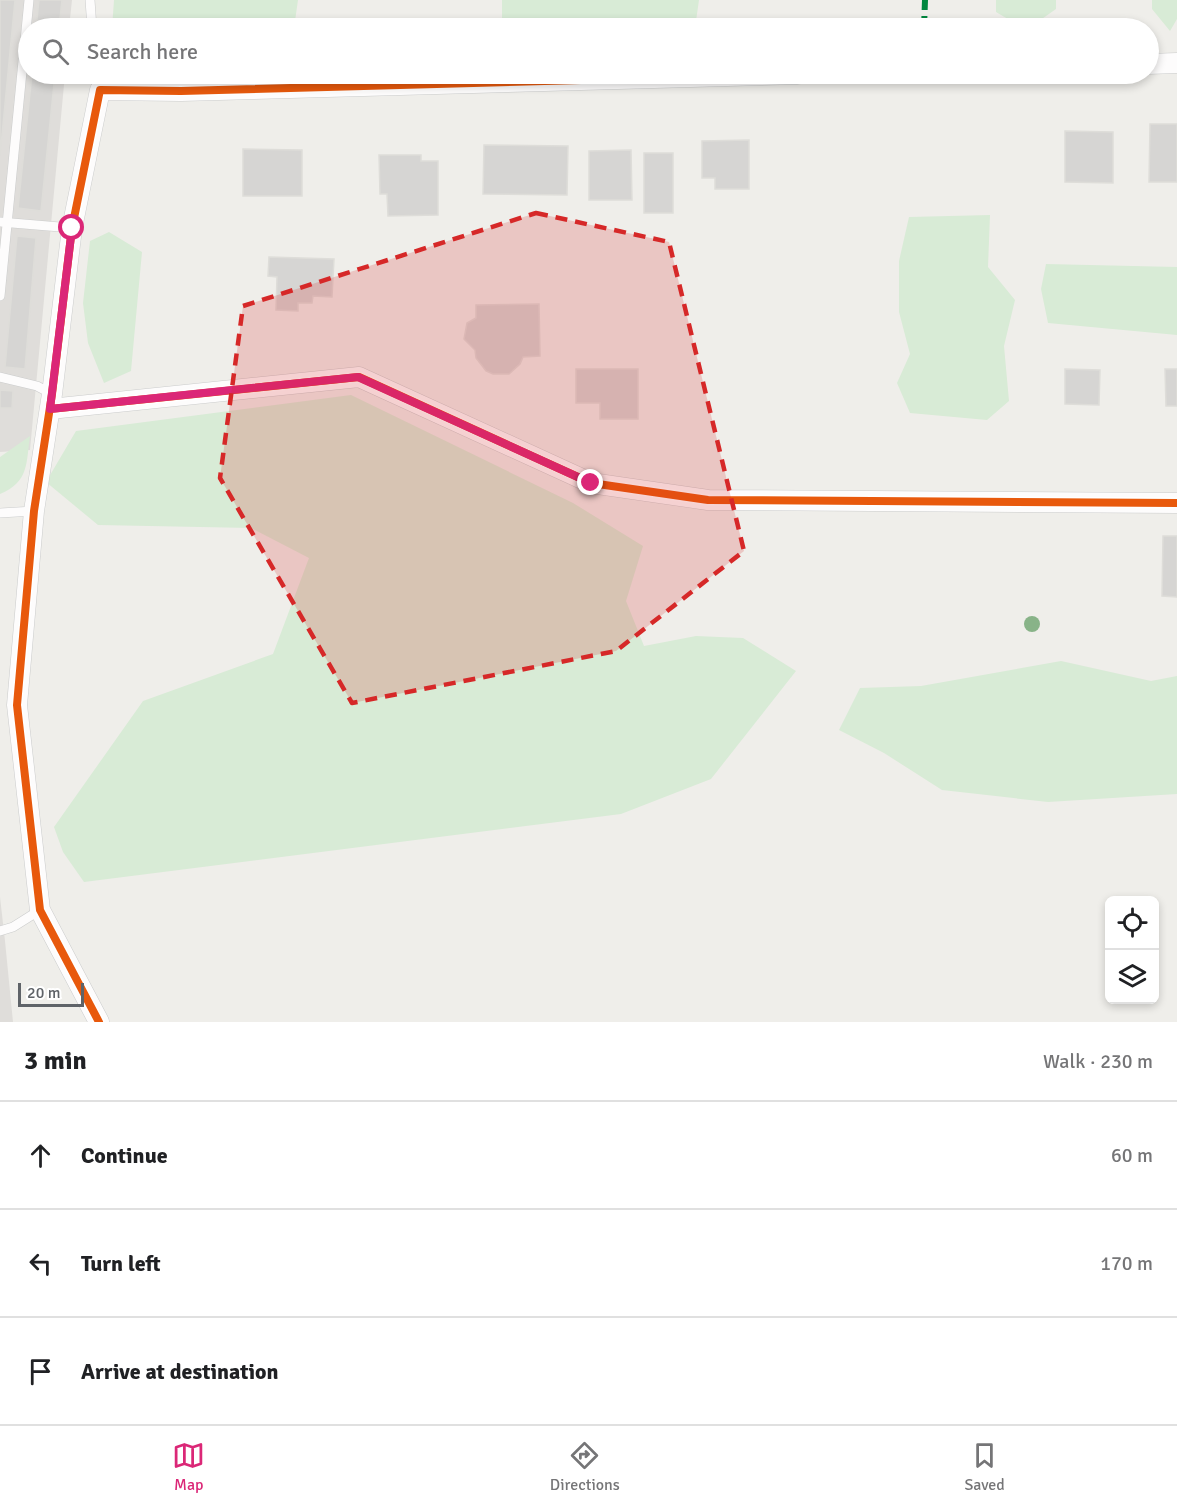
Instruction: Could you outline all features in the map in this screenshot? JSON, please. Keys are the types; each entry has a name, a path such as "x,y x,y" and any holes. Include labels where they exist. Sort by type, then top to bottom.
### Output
{"street":[{"path":"1159,64 1177,63"},
{"path":"99,84 72,228 51,401 34,511 16,705 40,910 99,1022"},
{"path":"117,84 181,91 435,84"},
{"path":"51,401 358,377 591,483 708,500 1177,503"}],"lane":[{"path":"27,18 29,0"},
{"path":"90,0 91,18"},
{"path":"0,297 4,222 20,84"},
{"path":"4,222 72,228"},
{"path":"0,377 37,386 51,401"},
{"path":"0,513 34,511"},
{"path":"0,931 40,910"}],"highlighted area":[{"path":"536,213 669,242 744,551 616,651 352,703 220,478 243,306"}],"shaded area":[{"path":"0,0 72,0 70,18 18,18 18,84 64,84 30,450 0,452"},
{"path":"0,897 5,941 13,1022 0,1022"}],"green space":[{"path":"114,0 298,0 295,18 113,18"},
{"path":"502,0 699,0 696,18 502,18"},
{"path":"996,0 1056,0 1056,9 1043,18 1006,18 996,12"},
{"path":"1152,0 1177,0 1177,19 1170,31 1152,9"},
{"path":"990,215 988,267 1015,300 1004,346 1009,401 987,420 910,413 897,383 910,354 899,312 899,261 909,217"},
{"path":"109,232 142,252 131,371 104,383 88,343 83,303 90,241"},
{"path":"1046,264 1177,267 1177,335 1048,323 1041,289"},
{"path":"351,395 573,503 643,546 626,601 644,646 696,636 743,638 796,671 711,779 621,814 84,882 63,852 54,827 143,701 273,654 309,558 251,528 98,525 46,482 76,431"},
{"path":"30,436 21,478 0,494 0,457"},
{"path":"1061,661 1151,681 1177,676 1177,794 1048,802 942,790 884,753 839,730 860,688 921,686"}],"building":[{"path":"0,0 15,0 0,156"},
{"path":"39,0 62,0 60,18 37,18"},
{"path":"31,84 54,84 41,211 18,208"},
{"path":"1150,124 1177,124 1177,182 1149,182"},
{"path":"1065,131 1113,132 1113,183 1065,182"},
{"path":"749,140 749,189 715,189 715,178 702,178 702,141"},
{"path":"484,145 568,146 567,195 483,194"},
{"path":"243,149 302,150 302,196 243,196"},
{"path":"631,150 632,200 589,200 589,151"},
{"path":"644,153 673,153 673,213 644,213"},
{"path":"379,155 421,155 421,161 438,161 438,215 388,216 387,194 380,194"},
{"path":"17,236 36,238 25,369 5,367"},
{"path":"269,257 334,259 332,297 313,296 312,303 298,303 298,311 276,310 277,277 268,276"},
{"path":"539,304 540,356 523,357 520,364 509,374 493,374 486,371 476,358 475,350 464,339 467,323 476,318 476,305"},
{"path":"576,369 638,369 638,419 600,419 600,403 576,403"},
{"path":"1065,369 1100,370 1099,405 1065,404"},
{"path":"1165,369 1177,369 1177,406 1166,406"},
{"path":"0,390 13,391 12,408 0,408"},
{"path":"1163,536 1177,536 1177,597 1162,596"}],"marked path":[{"path":"924,18 925,0"}],"cycle path":[{"path":"99,1022 40,910 17,705 34,511 52,394 72,228 100,90 181,91 435,84"},
{"path":"50,409 359,377 591,483 708,500 1177,503"}],"route":[{"path":"72,228 50,409 358,377 591,483"}]}
